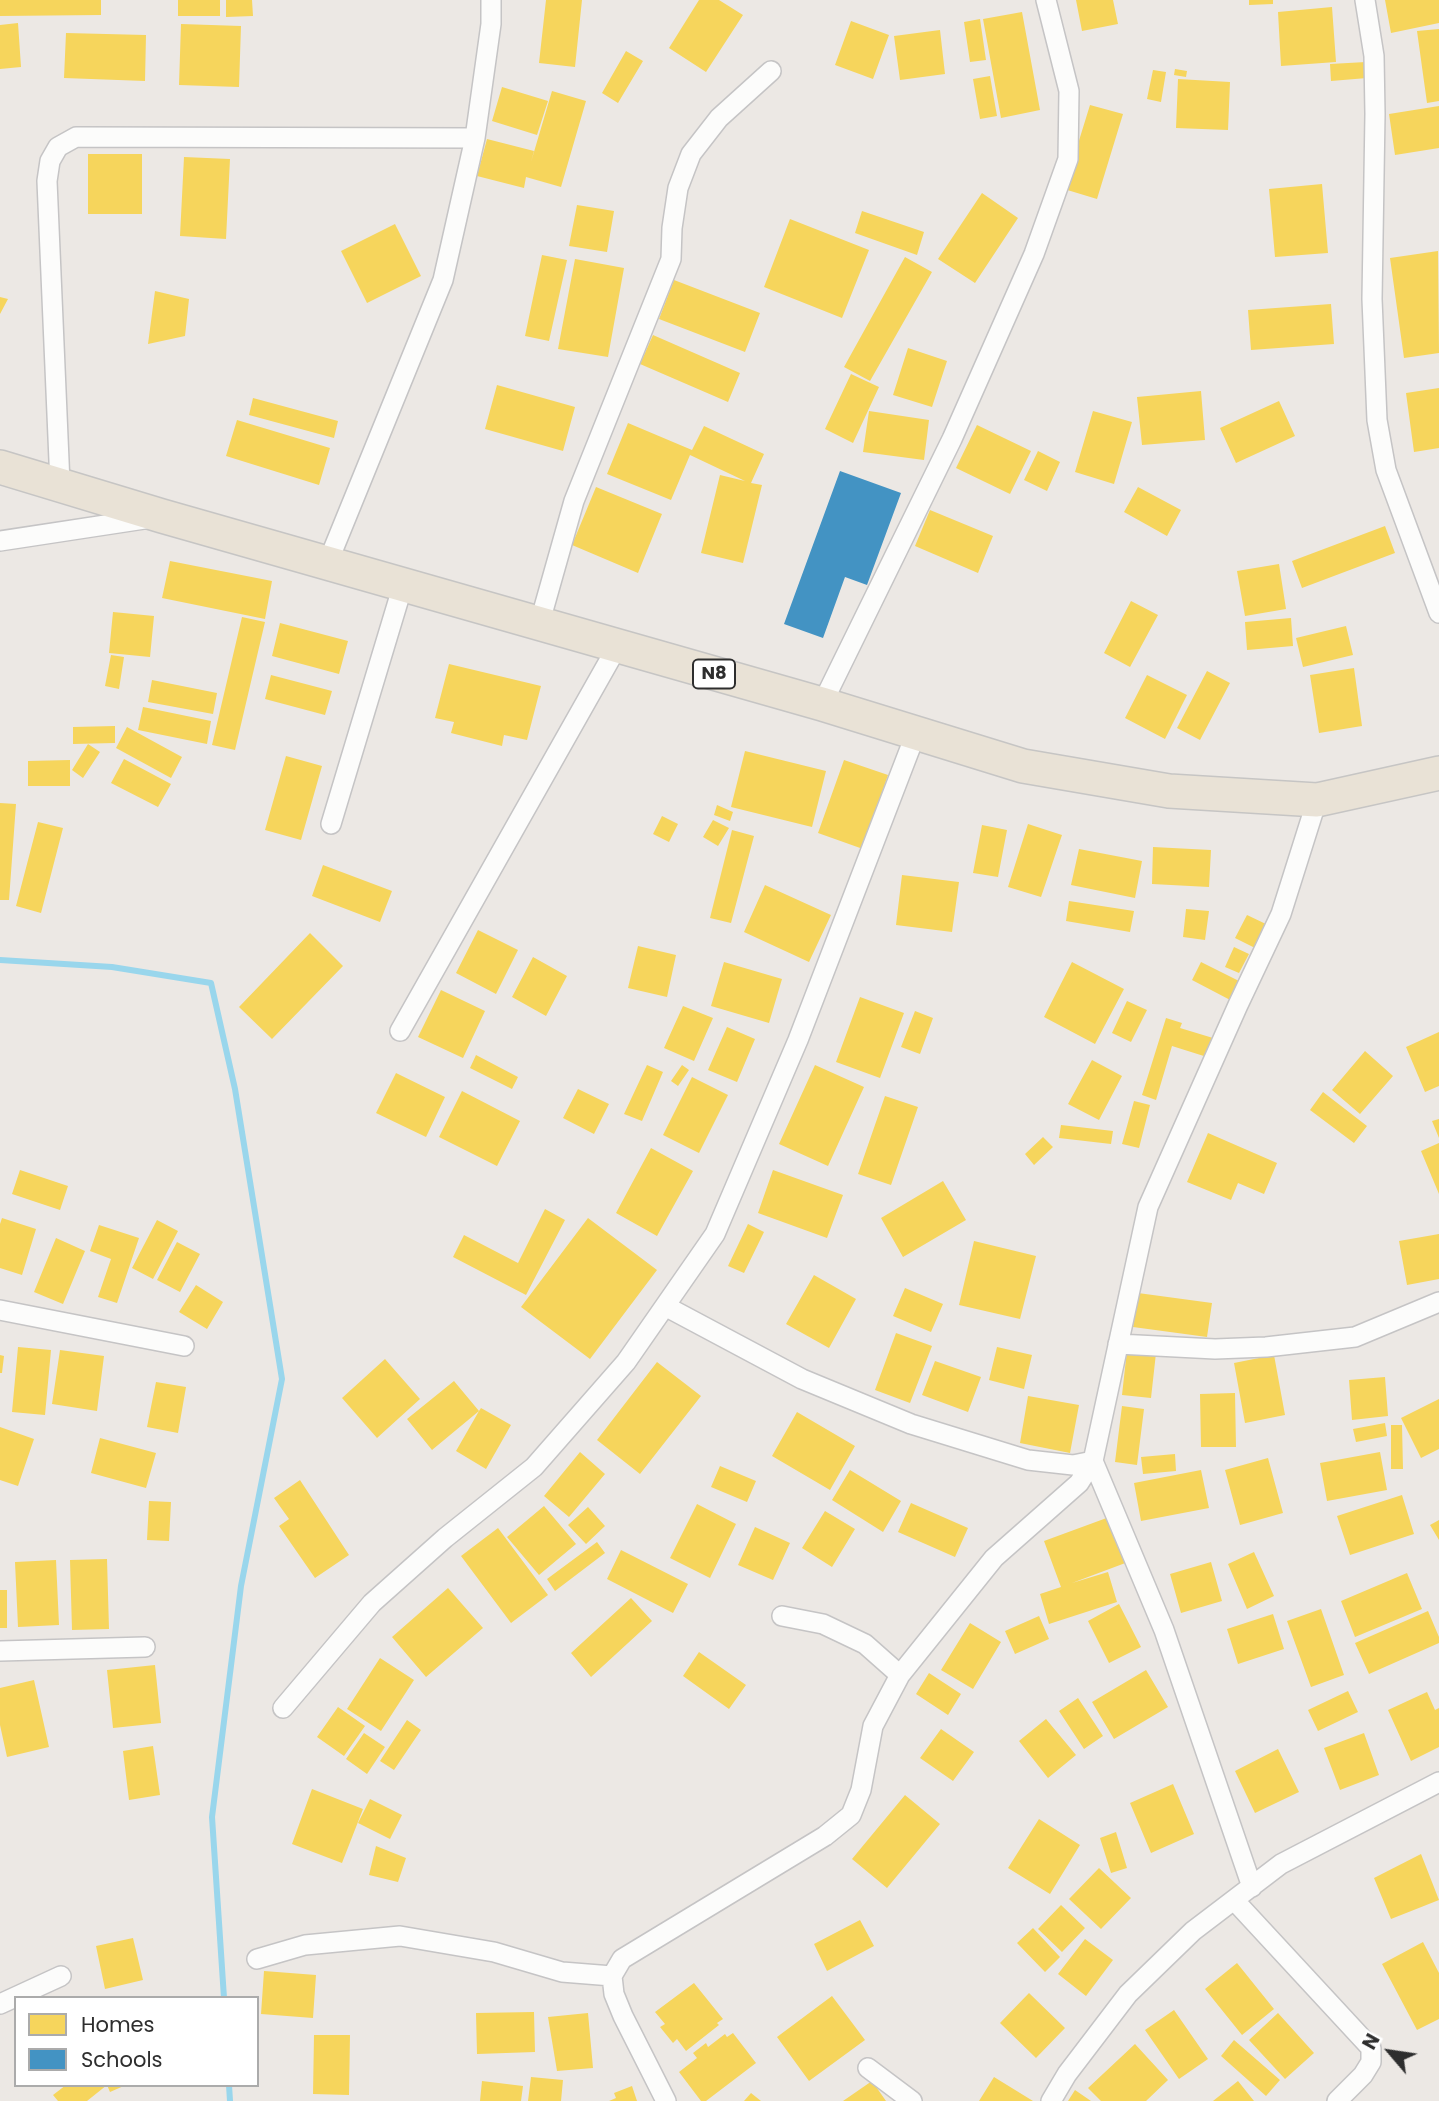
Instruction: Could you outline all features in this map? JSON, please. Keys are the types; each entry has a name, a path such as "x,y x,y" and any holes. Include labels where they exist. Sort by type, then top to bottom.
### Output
{"highway":[{"name":"N8","path":"0,467 539,625 822,704 1023,766 1169,791 1317,800 1439,774"}],"street":[{"path":"328,562 443,280 475,138 491,24 491,0"},
{"path":"822,704 957,426 1034,254 1068,159 1069,91 1046,0"},
{"path":"1365,0 1374,56 1372,299 1377,420 1386,470 1439,613"},
{"path":"539,625 574,501 671,259 678,188 691,154 719,118 771,71"},
{"path":"61,484 47,181 50,161 58,147 76,137 475,138"},
{"path":"0,541 162,516"},
{"path":"331,824 403,585"},
{"path":"400,1031 617,647"},
{"path":"284,1707 372,1603 445,1538 534,1467 626,1362 715,1234 798,1040 916,733"},
{"path":"666,2101 623,2017 614,1994 611,1976 622,1959 825,1836 851,1815 861,1790 873,1726 900,1675 994,1558 1079,1483 1093,1461 1149,1207 1281,914 1317,800"},
{"path":"1118,1344 1266,1347 1355,1337 1439,1302"},
{"path":"664,1306 802,1379 911,1424 1028,1460 1073,1465 1093,1461"},
{"path":"0,1310 184,1346"},
{"path":"1093,1461 1164,1630 1252,1886"},
{"path":"782,1616 822,1624 865,1644 900,1675"},
{"path":"0,1651 145,1647"},
{"path":"1051,2101 1067,2074 1128,1994 1193,1931 1281,1864 1438,1787"},
{"path":"1234,1900 1371,2048 1371,2062 1367,2069 1337,2101"},
{"path":"257,1959 305,1945 400,1936 494,1952 562,1972 611,1976"},
{"path":"17,1996 61,1976"},
{"path":"868,2068 912,2101"}],"building: Homes":[{"path":"0,0 101,0 101,15 0,16"},
{"path":"178,0 220,0 220,16 178,16"},
{"path":"226,0 252,0 253,16 226,17"},
{"path":"546,0 582,0 575,67 539,63"},
{"path":"699,0 719,0 743,15 706,72 669,48"},
{"path":"1076,0 1113,0 1118,24 1082,31"},
{"path":"1249,0 1273,0 1273,4 1249,5"},
{"path":"1385,0 1439,0 1439,23 1391,33"},
{"path":"1332,7 1336,62 1281,66 1278,12"},
{"path":"1022,12 1040,110 1001,118 983,19"},
{"path":"980,19 986,60 970,62 964,22"},
{"path":"851,21 889,35 873,79 835,65"},
{"path":"18,23 21,67 0,69 0,25"},
{"path":"181,24 241,26 239,87 179,85"},
{"path":"1439,29 1439,101 1427,103 1417,31"},
{"path":"940,30 945,74 900,80 894,36"},
{"path":"66,33 146,35 145,81 64,78"},
{"path":"626,51 643,61 618,103 602,93"},
{"path":"1366,62 1367,78 1331,81 1330,64"},
{"path":"1175,69 1187,71 1186,77 1174,75"},
{"path":"1153,70 1166,72 1161,102 1147,99"},
{"path":"990,76 997,116 980,119 973,79"},
{"path":"1178,79 1230,82 1228,130 1176,128"},
{"path":"502,87 548,101 537,135 492,121"},
{"path":"552,91 586,101 561,187 526,177 524,188 477,176 487,139 534,151 531,162"},
{"path":"1090,105 1123,114 1097,199 1064,189"},
{"path":"1439,106 1439,148 1395,155 1389,114"},
{"path":"88,154 142,154 142,214 88,214"},
{"path":"184,157 230,159 226,239 180,236"},
{"path":"1322,184 1328,253 1275,257 1269,189"},
{"path":"982,193 1018,218 975,283 938,259"},
{"path":"577,205 614,211 607,252 569,246"},
{"path":"862,211 924,232 917,255 855,233"},
{"path":"790,219 869,250 842,318 764,287"},
{"path":"395,224 421,276 367,303 341,251"},
{"path":"1438,251 1439,353 1404,358 1390,258"},
{"path":"542,255 567,260 549,341 525,336"},
{"path":"905,257 932,272 870,381 844,367"},
{"path":"575,259 624,268 608,357 558,349"},
{"path":"674,280 760,313 745,352 659,319"},
{"path":"155,291 189,299 185,336 148,344"},
{"path":"0,297 8,299 0,314"},
{"path":"1331,304 1334,344 1251,350 1248,310"},
{"path":"653,335 740,373 728,402 640,364"},
{"path":"908,348 947,361 932,407 893,395"},
{"path":"851,374 879,387 853,443 825,429"},
{"path":"497,385 575,407 563,451 485,429"},
{"path":"1439,388 1439,448 1414,452 1406,393"},
{"path":"1201,391 1205,440 1142,445 1137,397"},
{"path":"253,398 338,421 334,438 249,415"},
{"path":"1279,401 1295,436 1236,463 1220,428"},
{"path":"869,411 929,420 924,460 863,452"},
{"path":"1093,411 1132,422 1114,484 1075,472"},
{"path":"237,420 330,448 319,485 226,456"},
{"path":"628,423 692,450 704,426 764,454 751,483 762,485 743,563 701,553 720,475 745,481 690,455 671,500 607,474"},
{"path":"977,425 1031,451 1010,494 956,468"},
{"path":"1038,451 1060,462 1047,491 1024,480"},
{"path":"596,487 662,514 638,573 572,545"},
{"path":"1138,487 1181,510 1167,536 1124,512"},
{"path":"930,510 993,536 978,573 915,546"},
{"path":"1385,526 1395,553 1302,588 1292,561"},
{"path":"170,561 272,581 265,619 162,598"},
{"path":"1279,564 1286,609 1245,616 1237,571"},
{"path":"1131,601 1158,615 1130,667 1104,653"},
{"path":"113,612 154,616 150,657 109,653"},
{"path":"242,617 265,622 235,750 212,745"},
{"path":"1291,618 1293,646 1247,650 1245,622"},
{"path":"280,623 348,641 339,674 272,656"},
{"path":"1346,626 1353,655 1303,667 1296,638"},
{"path":"111,655 124,657 119,689 105,686"},
{"path":"449,664 541,686 527,740 504,735 502,746 451,733 454,722 435,718"},
{"path":"1354,668 1362,726 1319,733 1310,675"},
{"path":"1207,671 1230,683 1200,740 1177,728"},
{"path":"271,675 332,691 325,715 265,699"},
{"path":"1147,675 1187,695 1165,739 1125,718"},
{"path":"152,680 217,693 213,714 148,702"},
{"path":"143,707 211,721 207,744 138,730"},
{"path":"115,726 115,743 73,744 73,727"},
{"path":"127,727 182,757 171,778 116,748"},
{"path":"88,744 100,752 83,778 72,770"},
{"path":"745,751 826,771 812,827 731,807"},
{"path":"286,756 322,766 301,840 265,830"},
{"path":"124,759 171,784 158,807 111,783"},
{"path":"70,760 70,786 28,786 28,761"},
{"path":"844,760 888,775 863,849 818,833"},
{"path":"0,803 16,804 9,900 0,900"},
{"path":"717,805 733,812 730,821 714,815"},
{"path":"662,816 678,824 669,842 653,834"},
{"path":"713,820 729,828 718,846 703,837"},
{"path":"38,822 63,828 41,913 16,906"},
{"path":"1028,824 1062,835 1041,897 1008,887"},
{"path":"982,825 1007,830 998,877 973,873"},
{"path":"732,830 754,836 731,923 710,918"},
{"path":"1153,847 1211,850 1209,887 1152,884"},
{"path":"1079,849 1142,861 1135,898 1071,885"},
{"path":"323,865 392,891 380,922 312,896"},
{"path":"902,875 959,882 952,932 896,925"},
{"path":"765,885 831,915 809,962 744,932"},
{"path":"1069,901 1134,911 1130,932 1066,921"},
{"path":"1186,909 1209,911 1205,940 1183,937"},
{"path":"1247,915 1268,925 1257,949 1235,938"},
{"path":"478,930 518,950 496,994 456,973"},
{"path":"310,933 343,966 272,1039 239,1007"},
{"path":"638,946 676,955 667,997 628,988"},
{"path":"1234,947 1249,954 1239,973 1225,967"},
{"path":"533,957 567,976 546,1016 512,997"},
{"path":"724,962 782,979 769,1023 711,1006"},
{"path":"1072,962 1124,989 1095,1044 1044,1017"},
{"path":"1201,962 1243,983 1234,1002 1192,980"},
{"path":"441,990 485,1011 463,1058 418,1037"},
{"path":"860,997 904,1013 880,1078 836,1062"},
{"path":"1127,1001 1147,1010 1131,1042 1112,1033"},
{"path":"683,1006 713,1018 694,1061 664,1048"},
{"path":"915,1011 933,1018 920,1054 901,1047"},
{"path":"1166,1018 1182,1023 1180,1028 1213,1038 1207,1057 1172,1046 1156,1100 1142,1095"},
{"path":"727,1027 755,1039 737,1082 708,1070"},
{"path":"1439,1032 1439,1086 1425,1092 1406,1047"},
{"path":"1365,1051 1393,1076 1360,1114 1332,1090"},
{"path":"476,1055 518,1077 512,1089 470,1068"},
{"path":"1092,1060 1122,1076 1099,1120 1068,1104"},
{"path":"647,1065 663,1072 642,1121 624,1114"},
{"path":"682,1065 689,1070 678,1086 671,1081"},
{"path":"815,1065 864,1087 828,1166 779,1144"},
{"path":"396,1073 445,1097 426,1137 376,1113"},
{"path":"692,1077 728,1095 699,1153 663,1135"},
{"path":"578,1089 609,1104 594,1134 563,1118"},
{"path":"462,1091 520,1121 497,1166 439,1137"},
{"path":"1323,1092 1367,1126 1354,1143 1310,1110"},
{"path":"885,1096 918,1107 891,1185 858,1174"},
{"path":"1134,1101 1150,1105 1139,1148 1122,1144"},
{"path":"1439,1119 1439,1138 1432,1121"},
{"path":"1061,1125 1113,1131 1111,1144 1059,1138"},
{"path":"1208,1133 1277,1163 1264,1194 1238,1183 1231,1200 1187,1182"},
{"path":"1043,1137 1053,1147 1034,1165 1025,1154"},
{"path":"1439,1143 1439,1194 1421,1151"},
{"path":"651,1148 693,1171 657,1236 616,1213"},
{"path":"20,1170 68,1186 60,1210 12,1194"},
{"path":"773,1170 843,1195 827,1238 758,1213"},
{"path":"943,1181 966,1220 903,1257 881,1218"},
{"path":"545,1209 565,1220 526,1295 453,1257 464,1235 518,1263"},
{"path":"2,1218 36,1229 22,1275 0,1268"},
{"path":"588,1218 657,1270 590,1359 521,1307"},
{"path":"157,1220 178,1231 153,1279 132,1268"},
{"path":"748,1224 764,1232 744,1273 728,1266"},
{"path":"99,1225 139,1238 117,1303 98,1297 111,1259 90,1251"},
{"path":"1439,1234 1439,1279 1407,1285 1399,1241"},
{"path":"56,1238 85,1251 63,1304 34,1292"},
{"path":"974,1241 1036,1256 1020,1319 959,1305"},
{"path":"177,1242 200,1254 180,1292 157,1280"},
{"path":"814,1275 856,1299 829,1348 786,1324"},
{"path":"196,1285 223,1302 207,1329 179,1312"},
{"path":"905,1288 943,1304 931,1332 893,1316"},
{"path":"1138,1293 1212,1303 1207,1337 1133,1327"},
{"path":"896,1333 932,1346 910,1403 875,1390"},
{"path":"18,1347 51,1350 45,1415 12,1412"},
{"path":"997,1347 1032,1355 1024,1389 989,1380"},
{"path":"60,1350 104,1356 97,1411 52,1404"},
{"path":"1127,1350 1156,1353 1151,1398 1122,1395"},
{"path":"0,1355 4,1356 2,1373 0,1373"},
{"path":"1274,1355 1285,1415 1245,1423 1234,1363"},
{"path":"385,1359 420,1399 377,1438 342,1398"},
{"path":"935,1361 981,1377 968,1412 922,1395"},
{"path":"657,1362 701,1396 640,1474 597,1440"},
{"path":"1385,1377 1388,1416 1352,1420 1349,1380"},
{"path":"454,1381 479,1411 432,1450 407,1419"},
{"path":"156,1382 186,1387 178,1433 147,1427"},
{"path":"1235,1393 1236,1447 1201,1447 1200,1394"},
{"path":"1028,1396 1079,1405 1070,1453 1020,1443"},
{"path":"1439,1399 1439,1449 1421,1458 1401,1418"},
{"path":"1122,1406 1144,1409 1137,1465 1115,1462"},
{"path":"481,1408 511,1425 486,1469 456,1451"},
{"path":"797,1412 855,1446 830,1490 772,1456"},
{"path":"1385,1423 1387,1436 1356,1442 1353,1429"},
{"path":"1391,1425 1402,1425 1403,1469 1391,1469"},
{"path":"0,1427 34,1439 18,1486 0,1480"},
{"path":"100,1438 156,1453 146,1488 91,1473"},
{"path":"580,1452 605,1474 569,1517 544,1496"},
{"path":"1380,1452 1387,1490 1327,1501 1320,1463"},
{"path":"1175,1454 1176,1471 1143,1474 1141,1457"},
{"path":"1268,1458 1283,1513 1240,1525 1225,1470"},
{"path":"720,1466 756,1481 747,1502 711,1487"},
{"path":"850,1470 901,1501 883,1532 832,1500"},
{"path":"1201,1470 1209,1508 1141,1521 1134,1483"},
{"path":"300,1480 349,1555 315,1578 279,1526 289,1519 274,1498"},
{"path":"1402,1495 1414,1534 1350,1555 1337,1516"},
{"path":"149,1501 171,1502 169,1541 147,1540"},
{"path":"911,1503 968,1528 955,1557 898,1532"},
{"path":"697,1504 736,1524 710,1578 670,1558"},
{"path":"544,1506 576,1544 539,1575 507,1537"},
{"path":"588,1507 605,1526 586,1544 568,1525"},
{"path":"825,1511 855,1529 832,1567 802,1548"},
{"path":"1112,1516 1128,1562 1072,1583 1108,1572 1117,1602 1049,1624 1040,1594 1061,1587 1044,1541"},
{"path":"1439,1520 1439,1540 1430,1525"},
{"path":"755,1527 790,1543 773,1580 738,1565"},
{"path":"498,1528 548,1595 511,1623 461,1556"},
{"path":"597,1542 605,1553 555,1591 547,1579"},
{"path":"621,1550 688,1584 673,1613 607,1579"},
{"path":"1254,1552 1274,1596 1247,1609 1228,1564"},
{"path":"107,1559 109,1629 72,1630 70,1560"},
{"path":"56,1560 59,1625 18,1627 15,1562"},
{"path":"1211,1562 1222,1601 1181,1613 1170,1574"},
{"path":"1407,1573 1422,1609 1355,1637 1341,1601"},
{"path":"448,1588 483,1628 426,1677 392,1637"},
{"path":"0,1590 7,1590 7,1628 0,1628"},
{"path":"631,1598 652,1621 591,1677 571,1653"},
{"path":"1119,1604 1141,1647 1109,1663 1088,1621"},
{"path":"1321,1609 1344,1675 1311,1687 1287,1621"},
{"path":"1428,1611 1439,1643 1369,1674 1355,1643"},
{"path":"1273,1614 1284,1649 1238,1664 1227,1629"},
{"path":"1039,1616 1049,1639 1015,1654 1005,1631"},
{"path":"970,1623 1001,1642 973,1689 941,1670"},
{"path":"699,1652 746,1685 729,1709 683,1676"},
{"path":"380,1658 414,1680 381,1731 347,1709"},
{"path":"155,1665 161,1723 113,1728 107,1670"},
{"path":"1146,1670 1168,1707 1114,1739 1092,1702"},
{"path":"929,1673 961,1694 948,1715 916,1694"},
{"path":"34,1680 49,1747 7,1757 0,1725 0,1688"},
{"path":"1348,1691 1358,1712 1318,1731 1308,1710"},
{"path":"1427,1692 1435,1710 1439,1708 1439,1747 1411,1761 1388,1710"},
{"path":"1078,1698 1103,1736 1084,1749 1059,1711"},
{"path":"338,1707 365,1726 344,1756 317,1737"},
{"path":"1046,1719 1076,1755 1048,1778 1019,1741"},
{"path":"407,1720 421,1730 394,1770 380,1761"},
{"path":"941,1729 974,1752 953,1781 920,1758"},
{"path":"364,1733 385,1747 367,1774 346,1759"},
{"path":"1364,1733 1379,1775 1340,1790 1324,1748"},
{"path":"153,1746 160,1795 129,1800 123,1751"},
{"path":"1278,1749 1299,1792 1255,1813 1235,1771"},
{"path":"1173,1784 1194,1834 1151,1853 1130,1803"},
{"path":"312,1789 363,1809 342,1863 292,1844"},
{"path":"905,1795 940,1824 887,1888 852,1859"},
{"path":"370,1799 402,1815 390,1839 358,1823"},
{"path":"1039,1819 1080,1845 1050,1894 1008,1868"},
{"path":"1116,1832 1127,1868 1111,1873 1100,1838"},
{"path":"376,1846 406,1858 398,1882 369,1875"},
{"path":"1421,1854 1439,1900 1391,1919 1374,1878"},
{"path":"1099,1868 1131,1898 1101,1929 1069,1899"},
{"path":"1061,1905 1085,1928 1062,1952 1038,1929"},
{"path":"860,1920 874,1946 827,1971 814,1944"},
{"path":"1033,1928 1060,1957 1045,1972 1017,1943"},
{"path":"133,1938 143,1980 105,1989 96,1946"},
{"path":"1085,1939 1113,1960 1086,1996 1058,1974"},
{"path":"1423,1942 1439,1973 1439,2019 1417,2030 1382,1964"},
{"path":"1237,1963 1274,2009 1242,2035 1205,1989"},
{"path":"264,1971 316,1975 313,2018 261,2014"},
{"path":"694,1983 723,2019 686,2051 677,2039 673,2043 660,2027 665,2024 655,2012"},
{"path":"1029,1993 1065,2028 1036,2058 1000,2023"},
{"path":"832,1996 865,2040 809,2081 777,2037"},
{"path":"1174,2010 1208,2059 1179,2079 1145,2030"},
{"path":"534,2012 535,2052 477,2054 476,2013"},
{"path":"588,2013 593,2068 557,2071 548,2017"},
{"path":"1278,2013 1314,2053 1285,2079 1249,2040"},
{"path":"733,2033 756,2063 706,2101 701,2101 679,2072 697,2058 693,2053 706,2043 708,2047 725,2034 727,2037"},
{"path":"314,2035 350,2035 349,2095 313,2094"},
{"path":"1234,2040 1280,2080 1266,2096 1221,2056"},
{"path":"1135,2044 1168,2080 1146,2101 1101,2101 1088,2088"},
{"path":"531,2077 563,2080 561,2101 528,2101"},
{"path":"994,2077 1033,2101 979,2101"},
{"path":"482,2081 523,2086 521,2101 480,2101"},
{"path":"872,2081 886,2101 843,2101"},
{"path":"1238,2081 1254,2101 1213,2101"},
{"path":"632,2086 637,2101 609,2101 616,2098 614,2093"},
{"path":"63,2087 104,2087 87,2101 58,2101 53,2095"},
{"path":"108,2087 121,2087 110,2092"},
{"path":"1075,2090 1091,2101 1068,2101"},
{"path":"751,2093 761,2101 744,2101"}],"building: Schools":[{"path":"840,471 901,493 867,585 845,577 823,638 784,624"}],"waterway":[{"path":"0,960 112,967 211,983 235,1089 282,1379 241,1586 212,1817 224,1996"},
{"path":"229,2087 230,2101"}]}
